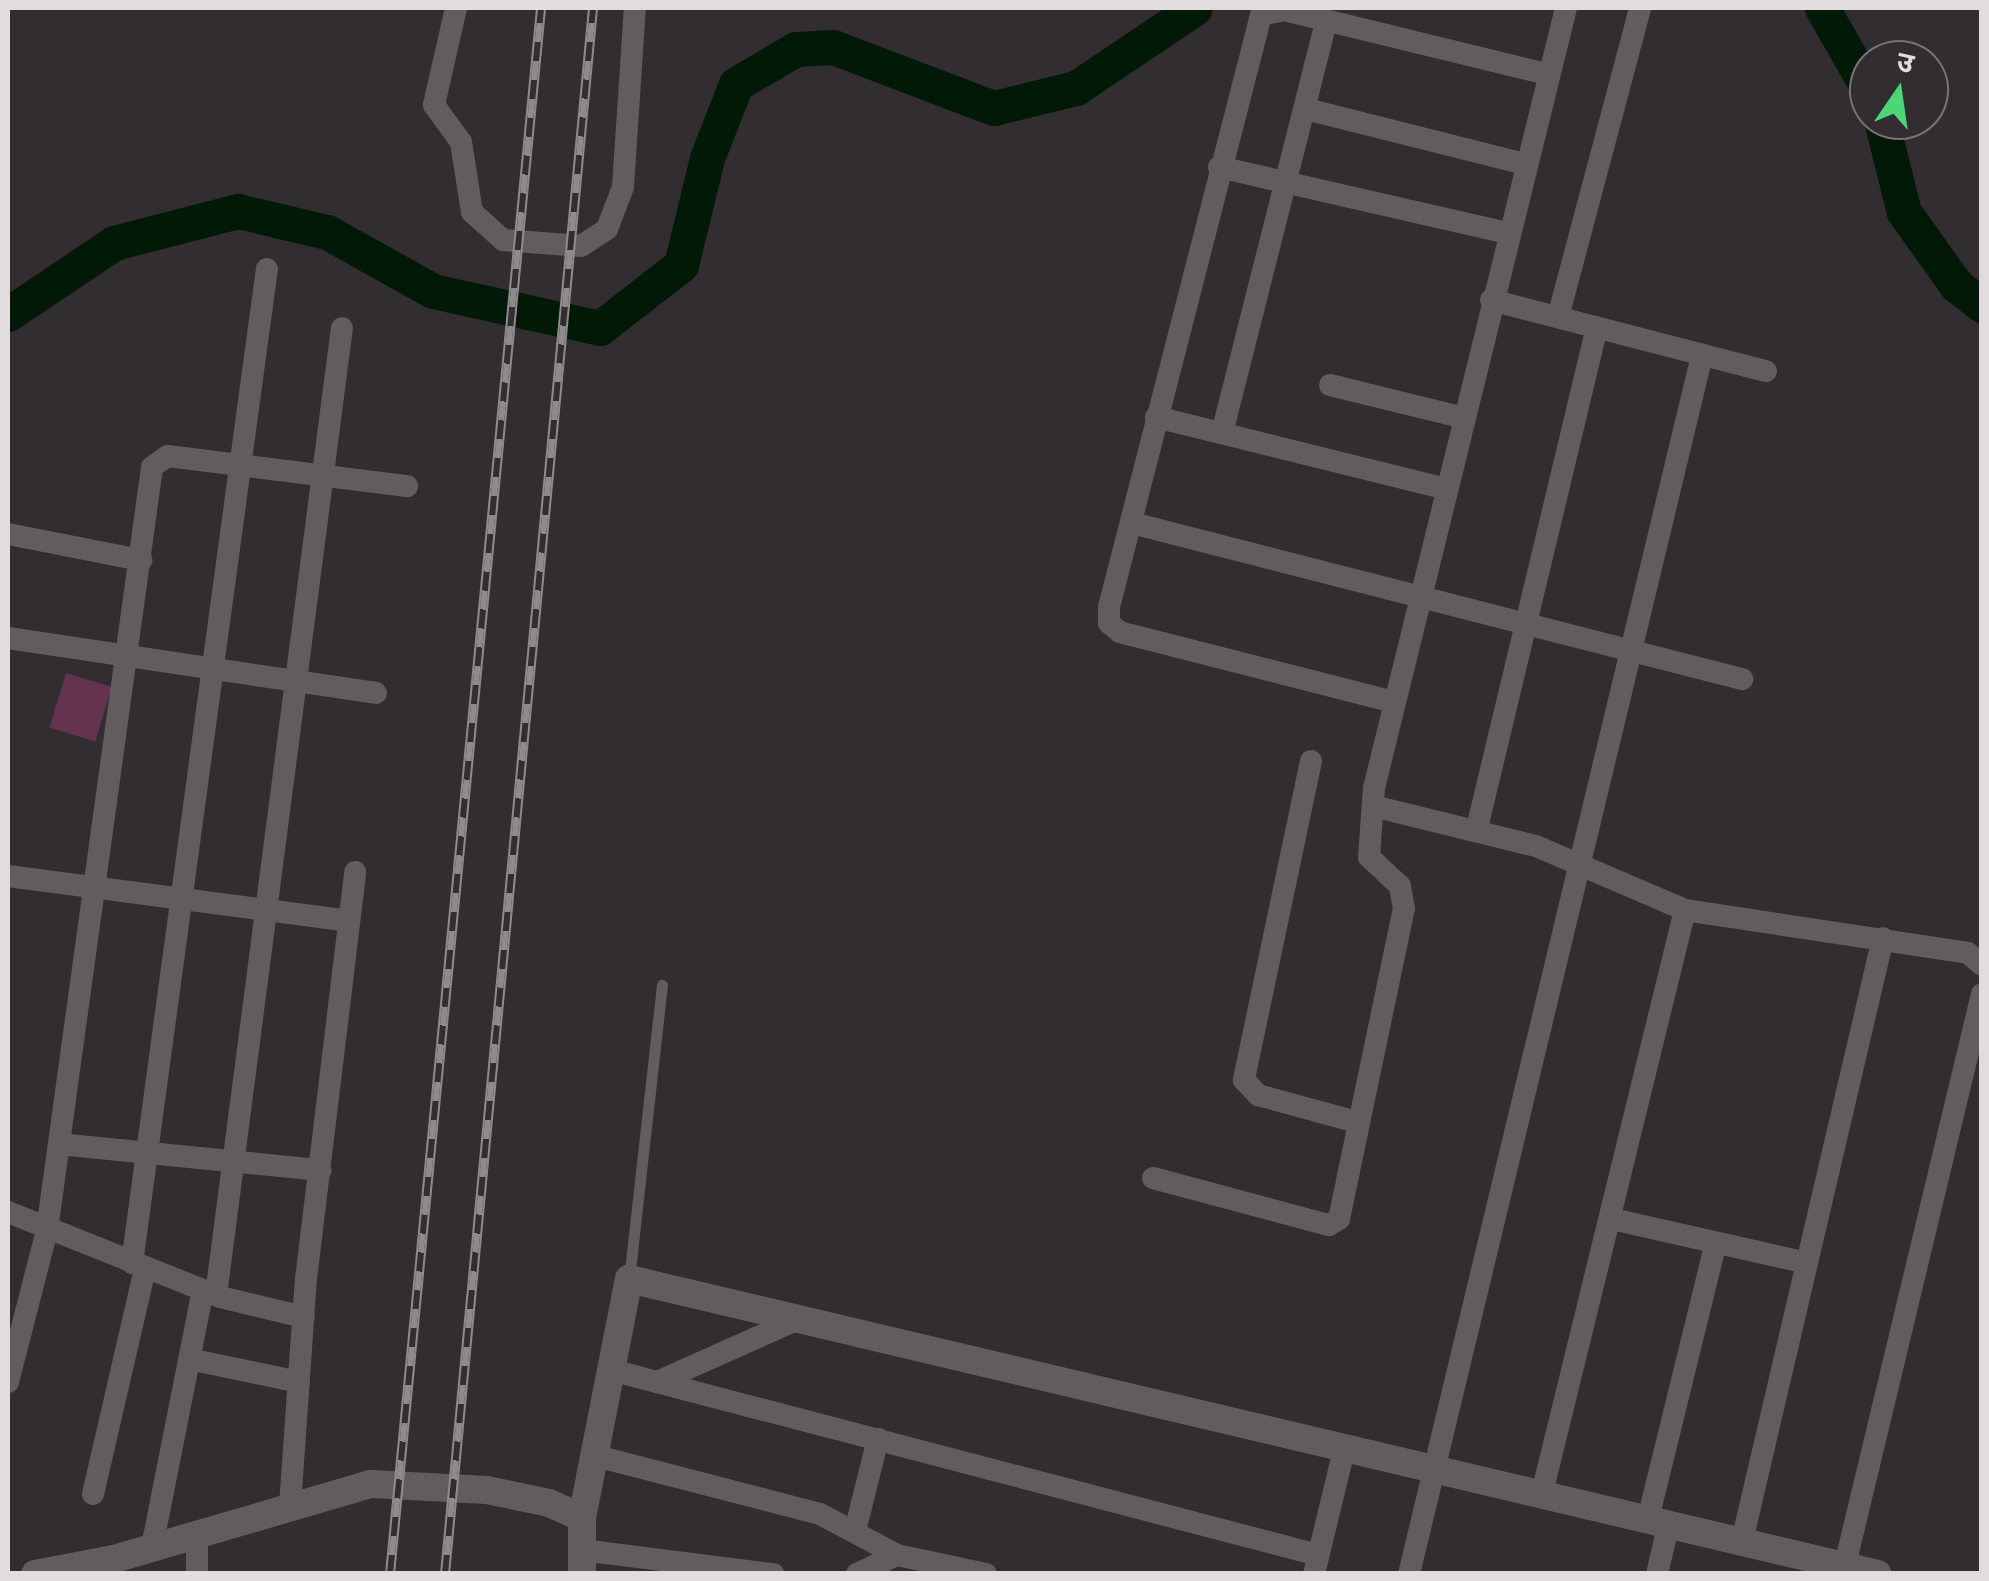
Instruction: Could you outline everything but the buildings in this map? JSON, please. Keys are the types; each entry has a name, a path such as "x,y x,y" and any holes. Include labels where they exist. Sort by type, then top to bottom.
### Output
{"street":[{"path":"456,8 434,105 461,142 472,212 503,240 581,246 607,229 623,187 635,8"},
{"path":"1394,702 1114,629 1108,607 1261,15 1277,8 1547,74"},
{"path":"1152,1178 1334,1226 1404,909 1400,886 1369,857 1377,807 1374,788 1566,8"},
{"path":"1558,317 1640,8"},
{"path":"1222,434 1326,22"},
{"path":"1306,108 1525,164"},
{"path":"1219,167 1508,233"},
{"path":"92,1494 139,1266 180,900 267,269"},
{"path":"1492,300 1766,371"},
{"path":"1476,828 1597,327"},
{"path":"152,1548 189,1359 209,1292 237,1159 266,912 328,476 342,328"},
{"path":"1409,1574 1702,355"},
{"path":"1330,385 1464,418"},
{"path":"1156,417 1447,488"},
{"path":"8,1382 47,1230 156,459 407,486"},
{"path":"1132,523 1742,679"},
{"path":"8,534 141,560"},
{"path":"8,638 376,693"},
{"path":"1311,761 1244,1080 1258,1095 1357,1122"},
{"path":"1377,807 1476,828 1536,846 1578,870 1646,887 1685,910 1883,938 1968,954 1982,964"},
{"path":"290,1506 304,1317 355,872"},
{"path":"8,876 348,921"},
{"path":"1542,1493 1685,910"},
{"path":"1742,1541 1883,938"},
{"path":"773,1574 582,1562 582,1518 616,1371 629,1279 1860,1570 1982,994"},
{"path":"59,1144 151,1148 321,1170"},
{"path":"8,1212 209,1292 304,1317"},
{"path":"1612,1219 1807,1263"},
{"path":"1657,1574 1658,1521 1716,1242"},
{"path":"658,1382 801,1318"},
{"path":"189,1359 299,1382"},
{"path":"616,1371 878,1440 1316,1564 1345,1446"},
{"path":"856,1527 878,1440"},
{"path":"596,1456 856,1527 907,1562"},
{"path":"35,1574 86,1569 371,1484 487,1490 582,1518"},
{"path":"197,1574 198,1534"},
{"path":"857,1574 907,1562 986,1574"}],"lane":[{"path":"629,1279 662,985"}],"waterway":[{"path":"8,314 114,243 238,211 327,232 433,291 600,328 681,265 707,158 736,84 796,49 833,47 994,108 1076,88 1195,8"},
{"path":"1822,8 1849,55"},
{"path":"1886,140 1904,212 1956,285 1982,305"}],"railway":[{"path":"390,1574 541,8"},
{"path":"445,1574 593,8"}]}
